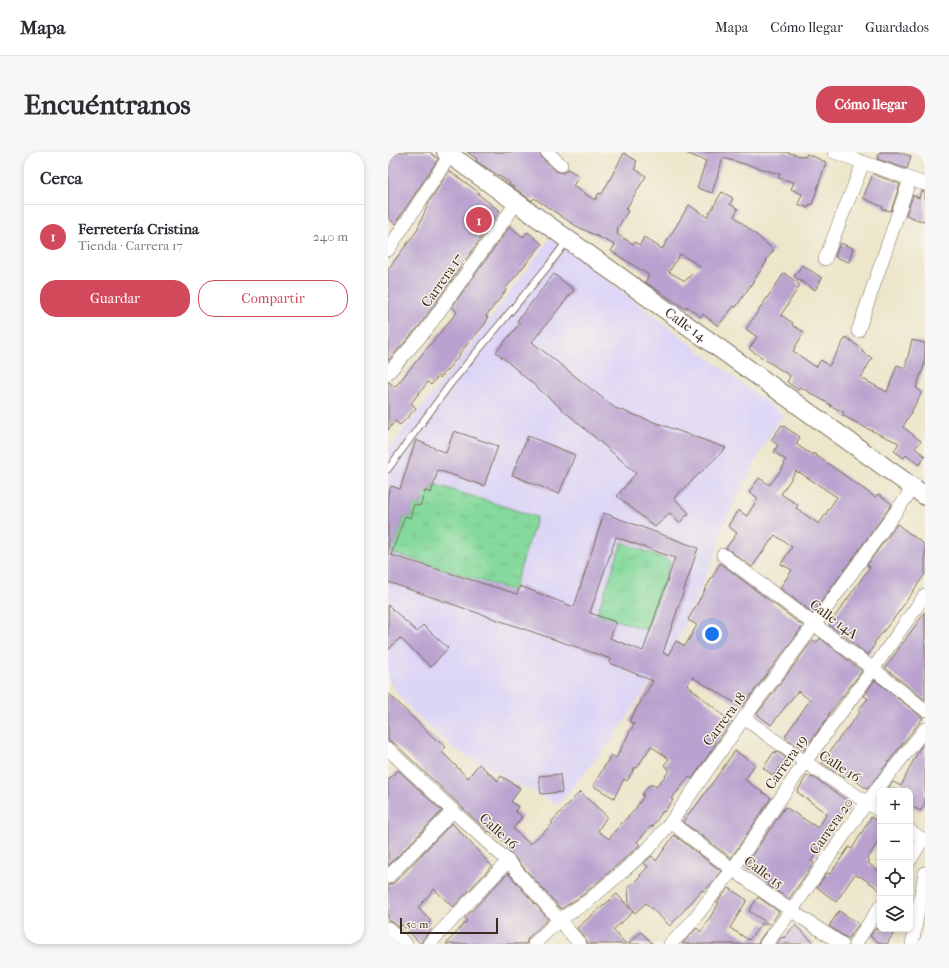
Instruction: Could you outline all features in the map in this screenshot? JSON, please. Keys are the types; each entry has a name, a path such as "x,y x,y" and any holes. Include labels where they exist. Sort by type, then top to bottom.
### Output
{"street":[{"path":"548,152 561,165"},
{"path":"834,152 925,184"},
{"path":"388,250 448,154"},
{"name":"Calle 14","path":"448,154 517,202 919,492"},
{"path":"825,259 863,163"},
{"path":"858,331 910,179"},
{"name":"Carrera 17","path":"388,373 426,330 517,202"},
{"name":"Carrera 18","path":"534,944 559,920 588,901 650,847 671,822 744,718 814,624 919,492"},
{"name":"Calle 14A","path":"723,555 925,710"},
{"name":"Carrera 19","path":"670,944 686,929 733,869 805,762 925,595"},
{"name":"Calle 16","path":"744,718 805,762 877,809"},
{"name":"Carrera 20","path":"766,944 791,911 867,802 925,729"},
{"name":"Calle 16","path":"391,758 508,861 580,944"},
{"path":"388,878 453,811"},
{"name":"Calle 15","path":"671,822 704,848 791,911 842,944"},
{"path":"913,833 924,840 913,856"},
{"path":"429,944 508,861"},
{"path":"912,944 925,873"},
{"path":"855,944 877,911"},
{"path":"388,928 406,944"}],"lane":[{"path":"388,469 451,383 549,265 568,239"}],"shaded area":[{"path":"551,237 783,415 758,456 724,524 718,547 688,619 668,658 642,694 616,735 558,805 454,749 411,710 388,680 388,449 461,358"}],"green space":[{"path":"434,484 537,517 513,591 392,553 405,516 410,518 414,504 420,506 425,491 431,493"},
{"path":"622,542 671,561 647,630 597,614"}],"building":[{"path":"388,152 430,152 438,159 395,224 388,218"},
{"path":"467,152 539,152 542,158 556,171 563,173 568,169 579,176 573,186 595,200 599,193 602,194 624,153 637,161 635,169 646,176 626,209 628,211 617,229 617,234 633,244 634,242 640,245 644,237 662,249 689,205 707,217 722,192 733,198 730,204 738,209 734,216 774,250 736,307 734,306 718,326 703,314 701,317 687,306 686,309 645,282 649,275 611,251 615,245 576,226 534,198 532,201 509,184 510,183 476,161 477,159","holes":["680,254 700,266 685,281 669,272"]},
{"path":"686,152 786,152 805,157 807,154 826,162 812,205 810,204 808,208 798,204 802,194 791,189 794,182 778,178 780,174 723,158 712,193 697,188 706,161"},
{"path":"880,152 897,152 911,156 907,169 877,159"},
{"path":"449,171 479,192 478,194 500,211 420,325 388,361 388,269 416,232 429,202"},
{"path":"873,174 900,184 891,211 882,209 883,207 863,198"},
{"path":"921,191 925,192 925,221 914,219 906,215 913,195 919,198"},
{"path":"510,226 523,237 528,232 542,244 505,289 506,290 502,296 486,316 488,318 485,324 459,354 460,355 440,378 438,376 431,385 428,382 411,403 416,408 409,416 400,425 395,421 388,430 388,381 395,387 457,312 452,307"},
{"path":"840,243 853,248 849,262 835,257"},
{"path":"802,265 822,278 815,290 794,277"},
{"path":"784,273 800,285 781,315 793,323 792,325 804,332 793,351 816,367 821,360 829,366 846,337 863,350 862,352 872,358 861,378 887,392 897,365 905,368 912,340 925,343 924,366 916,388 922,392 903,427 921,441 915,448 925,456 919,465 906,455 904,458 894,451 899,443 842,415 844,412 830,406 831,405 800,387 798,390 787,382 790,376 749,349 757,337 746,329"},
{"path":"554,274 574,290 532,342 615,408 726,448 674,498 689,513 679,523 670,513 655,527 617,496 636,473 496,352 520,323 517,321"},
{"path":"782,425 800,437 796,444 812,455 813,453 875,497 878,494 892,504 813,613 780,588 792,570 781,564 792,547 775,535 752,567 726,548 737,533 728,526 738,510 747,516 758,498 749,492 759,478 770,485 785,464 784,463 786,460 774,452 778,445 771,440","holes":["796,471 798,473 799,472 837,497 819,524 796,508 798,505 781,494"]},
{"path":"454,431 498,446 484,486 438,470 431,493 425,491 420,506 414,504 410,518 405,516 391,555 517,594 520,586 574,607 604,513 698,548 663,653 668,655 676,641 685,646 697,625 688,620 720,563 803,626 742,707 692,677 687,685 731,722 692,779 689,777 671,799 673,800 652,827 651,826 637,842 640,845 583,895 561,909 507,849 509,847 489,831 488,832 394,743 388,741 388,693 437,741 438,740 446,747 441,751 468,778 479,764 498,781 501,776 520,788 511,802 518,807 515,811 522,817 513,829 530,844 553,824 551,822 580,792 607,816 598,831 609,839 633,812 644,796 642,795 649,785 656,787 670,770 664,765 669,759 651,746 637,768 635,767 627,781 624,779 614,798 593,786 611,755 616,758 634,724 629,721 653,681 610,663 611,659 388,582 388,494 391,486 400,489 416,440 446,453","holes":["616,537 675,558 643,651 610,638 616,622 590,613"]},
{"path":"528,436 575,455 559,494 512,475"},
{"path":"897,524 925,545 925,574 898,613 874,643 875,644 868,655 829,625 870,567 867,565"},
{"path":"388,605 417,632 423,625 448,648 431,667 400,638 388,650"},
{"path":"925,612 925,700 885,668"},
{"path":"820,638 862,671 828,715 829,716 804,750 785,736 810,700 798,691 771,725 757,714 813,640 817,642"},
{"path":"875,680 923,718 867,789 847,774 844,778 822,763 860,712 858,710 868,699 864,696"},
{"path":"925,742 925,803 921,811 913,807 913,788 888,788 893,782 901,786 918,751"},
{"path":"735,751 755,764 745,780 771,798 731,858 683,822"},
{"path":"776,751 786,758 774,776 763,768"},
{"path":"398,770 442,811 388,866 388,780"},
{"path":"560,774 562,792 541,794 539,776"},
{"path":"807,775 812,778 813,777 852,804 811,861 814,863 789,899 767,884 769,882 745,866 785,807 818,828 827,814 797,792"},
{"path":"871,817 877,821 877,844 867,859 870,861 868,863 877,870 877,888 855,874 836,902 817,887 827,873 830,874 849,847 852,849"},
{"path":"452,823 492,866 453,907 434,889 418,908 431,921 426,926 431,930 423,939 421,944 402,925 399,927 388,920 388,885 394,883"},
{"path":"674,835 721,871 711,884 704,891 702,890 670,926 646,903 635,913 629,906 628,887 641,876 640,875 648,867 644,863 652,856 656,861"},
{"path":"508,873 548,919 528,938 526,944 446,944 467,921 465,918"},
{"path":"729,888 747,900 730,928 749,940 762,923 769,927 758,944 682,944 697,928 701,932 719,903 717,902"},
{"path":"617,894 633,912 613,930 626,944 588,944 577,928"},
{"path":"758,897 779,912 770,925 749,911"},
{"path":"839,911 859,924 848,939 829,926"},
{"path":"795,925 815,944 776,944 782,937 784,938"},
{"path":"875,929 877,929 877,932 894,932 887,944 881,944 870,936"},
{"path":"641,932 653,944 628,944"}],"place":[{"name":"Ferretería Cristina","path":"479,220"}]}
